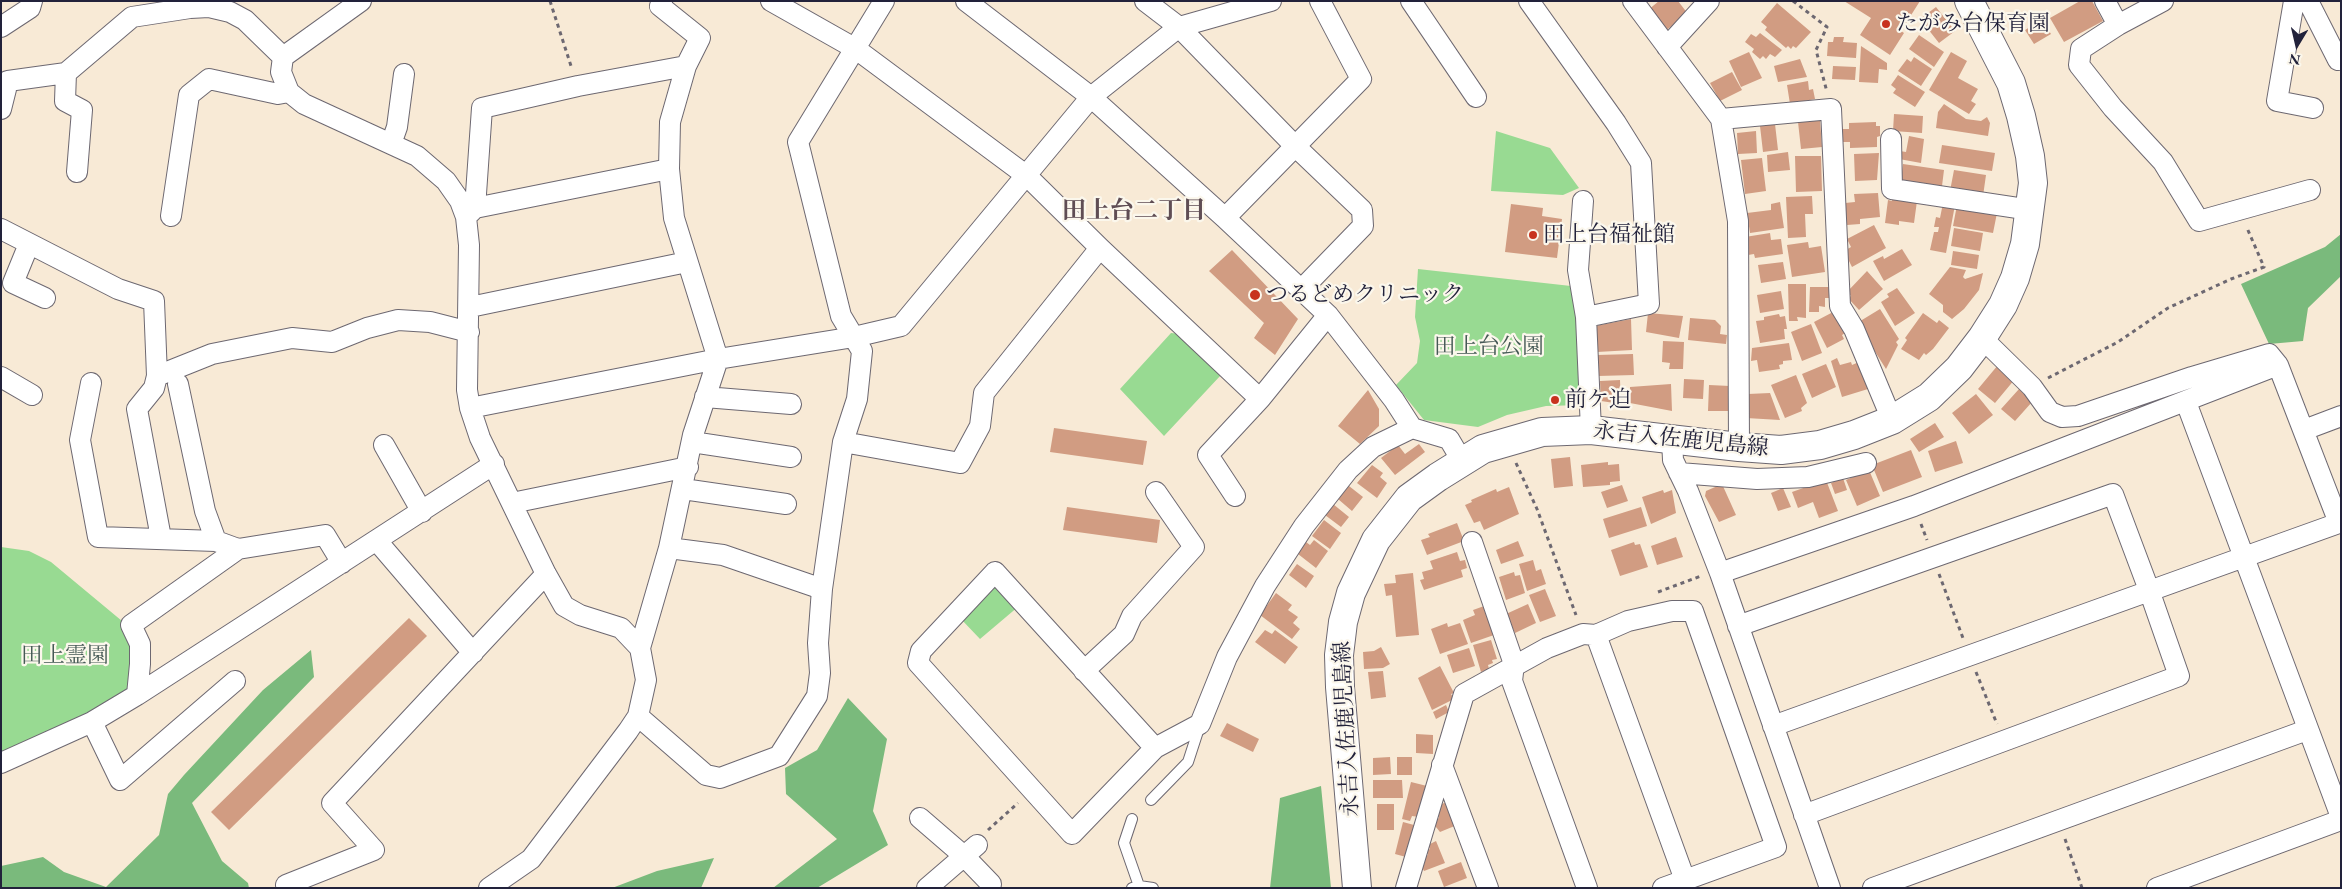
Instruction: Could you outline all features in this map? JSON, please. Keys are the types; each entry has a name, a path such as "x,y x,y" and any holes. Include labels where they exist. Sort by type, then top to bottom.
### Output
{"main road":[{"name":"永吉入佐鹿児島線","path":"1357,888 1340,687 1339,655 1343,622 1351,594 1376,540 1409,498 1462,461 1483,449 1520,437 1559,430 1591,430 1781,450 1820,445 1854,435 1892,420 1929,397 1958,368 1982,338 2003,304 2015,278 2025,244 2031,210 2033,183 2022,116 2011,83 1969,1"}],"street":[{"path":"1,27 30,8 32,1"},
{"path":"362,1 283,56 281,72 289,92 304,104 417,156 446,181 470,213"},
{"path":"489,888 531,859 638,716 646,680 640,648 653,609 669,548 692,442 718,359 674,218 669,169 670,122 686,66 700,38 660,6 662,1"},
{"path":"771,1 856,49 1027,176 1100,248 1260,399"},
{"path":"638,716 706,776 720,778 779,756 817,696 820,674 818,643 822,589 843,442 856,399 862,351 841,316 798,142 884,1"},
{"path":"966,1 1091,97 1301,290 1328,316 1394,400 1412,428"},
{"path":"1146,1 1179,27 1295,146 1362,210 1363,226 1301,290"},
{"path":"470,408 718,359 854,337 901,326 1091,97 1179,27 1271,1"},
{"path":"1224,218 1361,80 1320,1"},
{"path":"1411,1 1476,97"},
{"path":"1529,1 1616,123 1640,163 1649,304 1586,316"},
{"path":"1633,1 1721,119 1738,220 1739,447"},
{"path":"1667,47 1709,1"},
{"path":"2105,1 2118,25"},
{"path":"2163,1 2118,25 2081,48 2079,65 2113,108 2164,162 2199,220 2310,190"},
{"path":"2294,1 2277,101 2313,108"},
{"path":"2308,1 2338,60"},
{"path":"1,109 8,81 66,73 133,9 209,7 230,12 245,20 283,56"},
{"path":"640,648 621,628 580,614 564,606 546,574 480,438 470,408 467,390 470,308 470,213 482,108 578,86 686,66"},
{"path":"66,73 65,101 82,110 77,172"},
{"path":"391,144 397,127 404,74"},
{"path":"171,216 189,95 209,79 278,94 289,92"},
{"path":"1721,119 1831,109 1840,306 1854,329 1892,420"},
{"path":"1891,139 1892,189 2031,210"},
{"path":"470,213 669,169"},
{"path":"1583,201 1578,270 1586,316 1591,430"},
{"path":"1,230 118,289 154,301 156,376 154,388 138,409 161,538"},
{"path":"29,244 13,283 45,298"},
{"path":"843,442 960,463 980,426 984,393 1100,248"},
{"path":"470,308 687,262"},
{"path":"1235,496 1208,455 1260,399 1328,316"},
{"path":"156,376 212,354 292,338 332,342 367,328 398,320 430,322 469,332"},
{"path":"1773,726 2339,523 2278,365 2269,354 2192,377 2078,416 2062,417 2050,412 2032,387 1982,338"},
{"path":"1720,573 1914,506 2278,365"},
{"path":"1,377 32,395"},
{"path":"91,383 80,440 98,537 216,541 238,549"},
{"path":"178,384 205,511 216,541"},
{"path":"706,398 791,404"},
{"path":"2157,888 2341,818 2186,402"},
{"path":"2304,430 2341,416"},
{"path":"1156,748 996,572 921,651 918,663 1072,834 1156,748 1200,724 1228,657 1265,586 1304,526 1348,470 1367,453 1390,437 1412,428 1449,439 1462,461"},
{"path":"1672,440 1673,460 1720,573 1830,888"},
{"path":"692,442 791,457"},
{"path":"384,445 422,512"},
{"path":"1679,473 1757,478 1808,477 1866,463"},
{"path":"1,763 92,722 137,695 377,542 494,464"},
{"path":"512,503 688,467"},
{"path":"683,489 786,504"},
{"path":"1084,671 1124,634 1132,616 1194,547 1156,492"},
{"path":"1738,626 2112,494 2150,590 2179,676 1804,815"},
{"path":"137,695 140,644 131,625 238,549 325,535 342,563"},
{"path":"377,542 474,653"},
{"path":"1472,542 1514,664 1512,681 1588,888"},
{"path":"669,548 723,555 822,589"},
{"path":"286,885 374,850 332,803 546,574"},
{"path":"1406,888 1464,694 1514,664 1547,648 1628,621 1672,611 1693,611 1776,847 1663,888"},
{"path":"1590,635 1685,880"},
{"path":"92,722 120,780 235,681"},
{"path":"1872,888 2307,730"},
{"path":"1442,766 1488,888"},
{"path":"920,818 971,851 991,884"},
{"path":"927,888 971,851"}],"lane":[{"path":"1151,800 1188,762 1200,724"},
{"path":"1132,819 1124,843 1136,887 1153,888"}],"path":[{"path":"550,1 578,86"},
{"path":"1793,1 1826,27 1816,50 1831,109"},
{"path":"2032,387 2118,342 2168,308 2231,278 2264,267 2239,210"},
{"path":"1515,460 1590,635"},
{"path":"1914,506 2003,741"},
{"path":"971,851 981,837 1031,790"},
{"path":"2058,820 2082,888"}],"green space":[{"path":"1496,131 1550,148 1579,188 1563,195 1491,191"},
{"path":"2341,234 2341,276 2308,308 2303,341 2269,344 2241,284 2325,247"},
{"name":"田上台公園","path":"1418,269 1571,286 1578,314 1583,405 1546,406 1507,415 1478,427 1424,420 1396,385 1417,363 1420,341 1415,317"},
{"path":"1171,333 1181,334 1221,375 1164,436 1120,389"},
{"name":"田上霊園","path":"1,547 29,551 51,562 122,621 134,638 137,651 126,694 100,713 1,754"},
{"path":"991,584 999,585 1019,606 980,639 960,618"},
{"path":"311,650 314,677 192,803 222,861 248,883 249,888 1,888 1,866 43,857 64,872 106,887 159,835 168,794 184,775 263,690"},
{"path":"848,698 887,739 873,811 888,845 817,888 773,888 837,839 786,794 785,768 817,750"},
{"path":"1321,786 1331,888 1270,888 1280,798"},
{"path":"714,858 701,888 612,888 657,871"}],"building":[{"path":"1659,1 1678,1 1688,14 1665,31 1648,10"},
{"name":"たがみ台保育園","path":"1844,1 1920,1 1901,31 1904,33 1890,55 1860,35 1871,18"},
{"path":"2080,1 2092,1 2103,21 2064,42 2050,18"},
{"path":"1777,3 1811,32 1796,48 1793,46 1791,49 1788,46 1786,48 1765,30 1767,27 1761,22"},
{"path":"1936,7 1955,31 1939,43 1920,19"},
{"path":"2042,20 2051,34 2034,44 2025,30"},
{"path":"1760,33 1782,50 1775,57 1770,54 1766,59 1763,56 1760,59 1752,52 1754,49 1745,42 1751,34 1756,37"},
{"path":"1919,35 1944,52 1934,67 1909,49"},
{"path":"1834,37 1844,37 1843,42 1857,43 1856,58 1827,56 1828,42 1833,42"},
{"path":"1861,46 1887,63 1887,70 1879,69 1878,83 1859,82"},
{"path":"1749,52 1762,78 1741,87 1729,61"},
{"path":"1951,52 1967,61 1958,78 1978,89 1971,101 1976,104 1969,114 1929,90"},
{"path":"1914,57 1932,69 1921,86 1898,71 1907,59 1911,62"},
{"path":"1800,59 1807,77 1778,82 1774,66"},
{"path":"1833,66 1856,67 1855,80 1832,79"},
{"path":"1732,72 1742,90 1720,101 1710,83"},
{"path":"1898,75 1925,92 1915,107 1893,93 1896,89 1891,85"},
{"path":"1808,81 1809,90 1813,89 1815,99 1790,104 1787,85"},
{"path":"1944,104 1966,119 1981,121 1987,117 1990,123 1988,136 1936,128 1938,112"},
{"path":"1894,114 1923,116 1922,133 1893,131"},
{"path":"1820,120 1822,147 1801,149 1798,122"},
{"path":"1876,122 1876,126 1880,126 1877,147 1850,148 1850,142 1840,142 1840,129 1849,129 1849,123"},
{"path":"1775,124 1778,150 1763,152 1760,126"},
{"path":"1756,131 1757,153 1738,154 1737,133"},
{"path":"1909,136 1924,139 1921,163 1899,159 1900,151 1906,152"},
{"path":"1942,145 1995,153 1992,171 1939,163"},
{"path":"1788,152 1790,170 1768,172 1767,155"},
{"path":"1879,153 1877,180 1855,181 1854,154"},
{"path":"1795,156 1821,156 1822,191 1796,192"},
{"path":"1762,158 1766,191 1745,194 1741,160"},
{"path":"1903,164 1944,170 1942,186 1901,180"},
{"path":"1954,170 1986,175 1983,196 1950,191"},
{"path":"1878,193 1880,217 1860,219 1860,224 1847,225 1845,203 1855,202 1854,194"},
{"path":"1812,196 1813,214 1805,214 1806,237 1788,238 1786,197"},
{"path":"1892,197 1917,201 1914,223 1899,221 1899,225 1885,223 1888,200 1892,201"},
{"path":"1780,202 1784,228 1750,233 1747,213 1771,210 1771,204"},
{"path":"1943,203 1955,205 1946,253 1930,250 1934,232 1938,232 1939,227 1934,227 1936,217 1940,218"},
{"name":"田上台福祉館","path":"1511,204 1543,208 1542,216 1562,219 1557,258 1505,252"},
{"path":"1957,205 1997,213 1993,233 1953,226"},
{"path":"1874,225 1886,248 1852,267 1844,251 1851,247 1847,239"},
{"path":"1954,228 1983,233 1980,251 1951,246"},
{"path":"1770,233 1771,240 1781,239 1783,254 1755,258 1754,254 1748,255 1745,237"},
{"path":"1808,242 1809,248 1821,246 1825,272 1792,277 1787,245"},
{"path":"1902,249 1912,265 1884,281 1873,261 1883,256 1884,259"},
{"name":"つるどめクリニック","path":"1232,250 1298,319 1275,355 1254,338 1264,323 1209,271"},
{"path":"1953,251 1979,255 1977,269 1951,265"},
{"path":"1783,262 1786,279 1761,283 1758,265"},
{"path":"1950,267 1966,270 1963,277 1965,279 1983,273 1979,290 1964,309 1952,319 1943,312 1943,305 1929,294"},
{"path":"1867,271 1883,289 1859,310 1848,298 1851,296 1847,292"},
{"path":"1788,284 1806,284 1806,318 1797,317 1798,321 1789,321"},
{"path":"1810,287 1829,287 1829,298 1825,298 1825,307 1819,306 1819,312 1809,312"},
{"path":"1897,288 1915,313 1895,326 1881,302 1889,297 1887,294"},
{"path":"1781,291 1784,309 1760,313 1757,295"},
{"path":"1880,309 1899,339 1896,342 1898,345 1886,369 1857,323"},
{"path":"1835,311 1847,332 1842,335 1844,339 1827,348 1814,322"},
{"path":"1648,313 1683,316 1679,338 1646,332"},
{"path":"1923,313 1937,323 1939,320 1949,328 1933,349 1926,355 1924,353 1919,360 1901,349 1907,340 1905,338"},
{"path":"1779,314 1780,317 1785,316 1787,329 1784,329 1785,339 1760,343 1756,321"},
{"path":"1690,318 1715,320 1721,326 1720,334 1727,335 1726,344 1688,340"},
{"path":"1631,319 1632,350 1597,352 1595,326"},
{"path":"1811,324 1822,353 1802,361 1791,332"},
{"path":"1663,341 1684,342 1683,369 1669,369 1670,363 1662,362"},
{"path":"1789,343 1792,360 1783,361 1783,364 1779,365 1780,369 1759,372 1757,360 1751,361 1752,348"},
{"path":"1633,354 1634,375 1598,376 1597,355"},
{"path":"1837,358 1840,365 1851,362 1852,365 1859,362 1868,389 1842,397 1831,361"},
{"path":"1826,364 1836,387 1812,398 1802,374"},
{"path":"1998,365 2015,379 1995,403 1978,389"},
{"path":"1796,375 1807,403 1801,408 1802,411 1785,418 1771,385"},
{"path":"1684,379 1704,380 1703,399 1683,398"},
{"path":"1620,380 1621,404 1601,401 1600,381"},
{"path":"1671,384 1672,411 1630,403 1630,387"},
{"path":"1709,385 1730,386 1729,411 1708,411"},
{"path":"2019,389 2032,402 2015,421 2001,409"},
{"path":"1368,390 1379,409 1379,426 1360,444 1338,426"},
{"path":"1770,393 1780,420 1746,418 1748,394"},
{"path":"1976,394 1993,415 1969,434 1952,413"},
{"path":"1935,423 1944,437 1919,452 1910,439"},
{"path":"1054,428 1147,441 1143,465 1050,452"},
{"path":"1956,441 1963,463 1935,472 1928,451"},
{"path":"1419,444 1425,452 1395,475 1381,458 1398,445 1405,454"},
{"path":"1911,450 1922,477 1883,492 1872,465"},
{"path":"1570,457 1573,486 1554,488 1551,459"},
{"path":"1608,462 1608,465 1619,464 1620,481 1610,482 1610,485 1583,487 1581,465"},
{"path":"1372,465 1383,473 1380,477 1387,483 1377,498 1357,483"},
{"path":"1869,470 1880,496 1857,506 1846,480"},
{"path":"1843,478 1847,490 1835,494 1831,483"},
{"path":"1826,480 1838,511 1819,518 1813,502 1798,508 1792,492"},
{"path":"1722,484 1736,515 1719,522 1705,496 1706,491"},
{"path":"1622,485 1628,501 1607,508 1601,492"},
{"path":"1349,486 1363,497 1352,511 1338,499"},
{"path":"1509,487 1519,514 1484,530 1480,521 1474,523 1465,505 1472,502 1471,500 1496,489 1497,492"},
{"path":"1783,488 1791,507 1778,511 1771,493"},
{"path":"1663,490 1664,493 1672,490 1676,513 1651,524 1642,497"},
{"path":"1333,504 1349,517 1341,527 1325,515"},
{"path":"1067,507 1160,520 1157,543 1063,530"},
{"path":"1641,507 1647,526 1609,538 1603,519"},
{"path":"1324,520 1341,533 1330,549 1312,536"},
{"path":"1457,523 1464,541 1427,555 1421,540 1430,537 1428,534"},
{"path":"1676,537 1683,557 1657,565 1651,546"},
{"path":"1314,540 1328,551 1316,568 1298,554 1306,542 1310,545"},
{"path":"1518,541 1524,556 1501,564 1496,550"},
{"path":"1634,542 1635,545 1640,544 1648,567 1620,576 1611,550"},
{"path":"1457,552 1460,561 1465,560 1467,568 1461,570 1463,577 1424,590 1420,580 1424,579 1422,572 1433,569 1430,561"},
{"path":"1533,560 1536,571 1541,569 1546,584 1527,591 1519,564"},
{"path":"1297,564 1314,576 1306,588 1289,575"},
{"path":"1514,572 1515,576 1520,575 1525,593 1506,600 1499,577"},
{"path":"1413,573 1419,635 1396,637 1392,595 1386,596 1384,584 1396,583 1395,575"},
{"path":"1545,589 1556,616 1540,622 1529,595"},
{"path":"1276,593 1292,605 1288,610 1298,617 1293,623 1300,629 1292,639 1260,615"},
{"path":"1528,604 1536,623 1515,633 1506,614"},
{"path":"1487,605 1494,635 1471,643 1463,620 1475,615 1473,610"},
{"path":"409,618 427,636 229,830 211,812"},
{"path":"1447,623 1448,627 1460,623 1468,644 1440,654 1431,629"},
{"path":"1265,630 1272,634 1275,630 1298,647 1285,664 1255,642"},
{"path":"1491,640 1497,659 1492,660 1493,663 1488,665 1489,669 1481,672 1473,645"},
{"path":"1381,647 1390,664 1383,668 1364,669 1363,652 1374,651"},
{"path":"1469,648 1475,666 1453,673 1447,655"},
{"path":"1440,666 1454,693 1451,694 1454,699 1432,710 1418,678"},
{"path":"1383,671 1386,697 1371,699 1368,672"},
{"path":"1446,705 1449,712 1436,719 1433,712"},
{"path":"1227,723 1259,739 1253,752 1220,736"},
{"path":"1416,734 1433,735 1433,754 1416,753"},
{"path":"1390,757 1391,774 1373,775 1373,758"},
{"path":"1397,757 1412,757 1412,775 1397,775"},
{"path":"1373,780 1402,780 1403,798 1373,798"},
{"path":"1411,782 1427,786 1419,817 1412,816 1410,821 1402,819"},
{"path":"1447,802 1457,825 1440,832 1432,822 1439,818 1436,811 1441,809 1439,805"},
{"path":"1377,804 1394,804 1394,830 1377,830"},
{"path":"1403,822 1414,825 1406,857 1395,854"},
{"path":"1436,841 1445,863 1424,871 1421,865 1425,863 1423,857 1428,855 1426,851 1430,849 1428,845"},
{"path":"1461,862 1467,878 1444,887 1438,871"}],"place":[{"name":"たがみ台保育園","path":"1886,24"},
{"name":"田上台福祉館","path":"1533,235"},
{"name":"つるどめクリニック","path":"1255,295"},
{"name":"前ケ迫","path":"1555,400"}],"district":[{"name":"田上台二丁目","path":"1134,211"}]}
